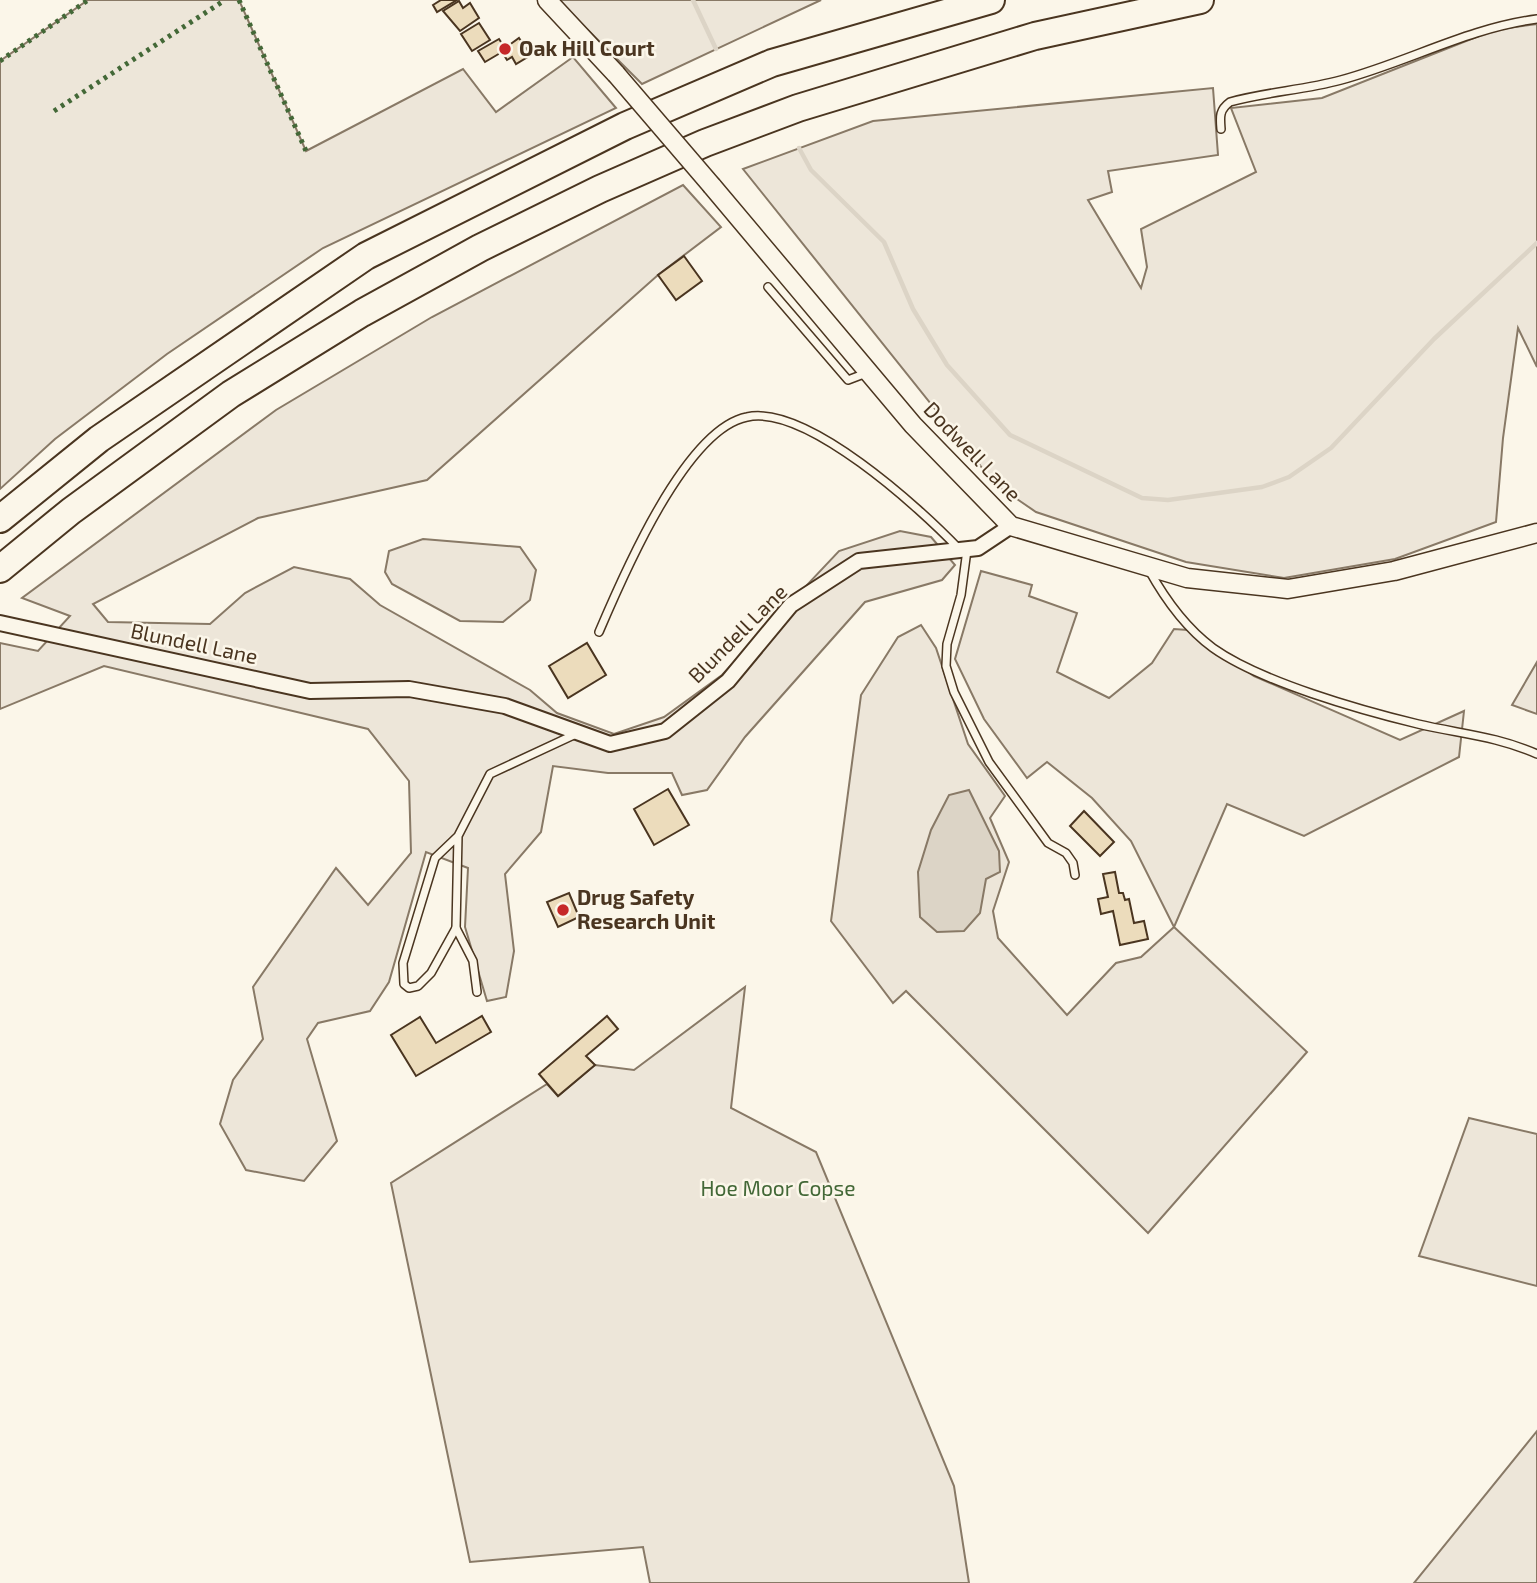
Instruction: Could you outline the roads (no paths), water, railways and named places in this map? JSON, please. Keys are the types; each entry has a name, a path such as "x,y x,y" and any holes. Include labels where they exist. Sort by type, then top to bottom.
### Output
{"highway":[{"path":"0,519 99,439 366,257 625,126 772,63 991,0"},
{"path":"0,569 71,511 231,394 362,313 480,248 600,189 705,143 799,108 1035,36 1200,0"}],"street":[{"name":"Dodwell Lane","path":"547,0 616,74 914,425 1012,526 1187,578 1288,589 1394,571 1537,533"},
{"name":"Blundell Lane","path":"0,623 310,691 409,690 505,706 610,744 665,731 728,681 791,606 859,561 978,548 1012,526"}],"lane":[{"path":"1221,129 1220,114 1223,107 1230,102 1340,80 1483,30 1537,19"},
{"path":"768,287 848,380 870,372"},
{"path":"598,632 644,530 670,490 721,429 747,417 782,419 843,451 904,498 963,549 961,595 947,644 946,666 954,692 989,762 1048,843 1066,853 1073,863 1075,875"},
{"path":"1147,566 1164,597 1177,612 1213,648 1238,661 1341,702 1418,724 1506,740 1537,754"},
{"path":"458,836 456,928 431,973 418,986 409,988 404,984 403,963 435,858 458,836 490,774 578,733"},
{"path":"456,928 473,961 477,992"}],"waterway":[{"path":"693,0 716,49"},
{"path":"799,148 811,170 884,242 913,309 947,365 1010,435 1142,498 1168,500 1262,487 1289,477 1331,448 1434,339 1537,243"}],"place":[{"name":"Oak Hill Court","path":"505,49"},
{"name":"Drug Safety Research Unit","path":"563,910"}],"park label":[{"name":"Hoe Moor Copse","path":"778,1189"}]}
